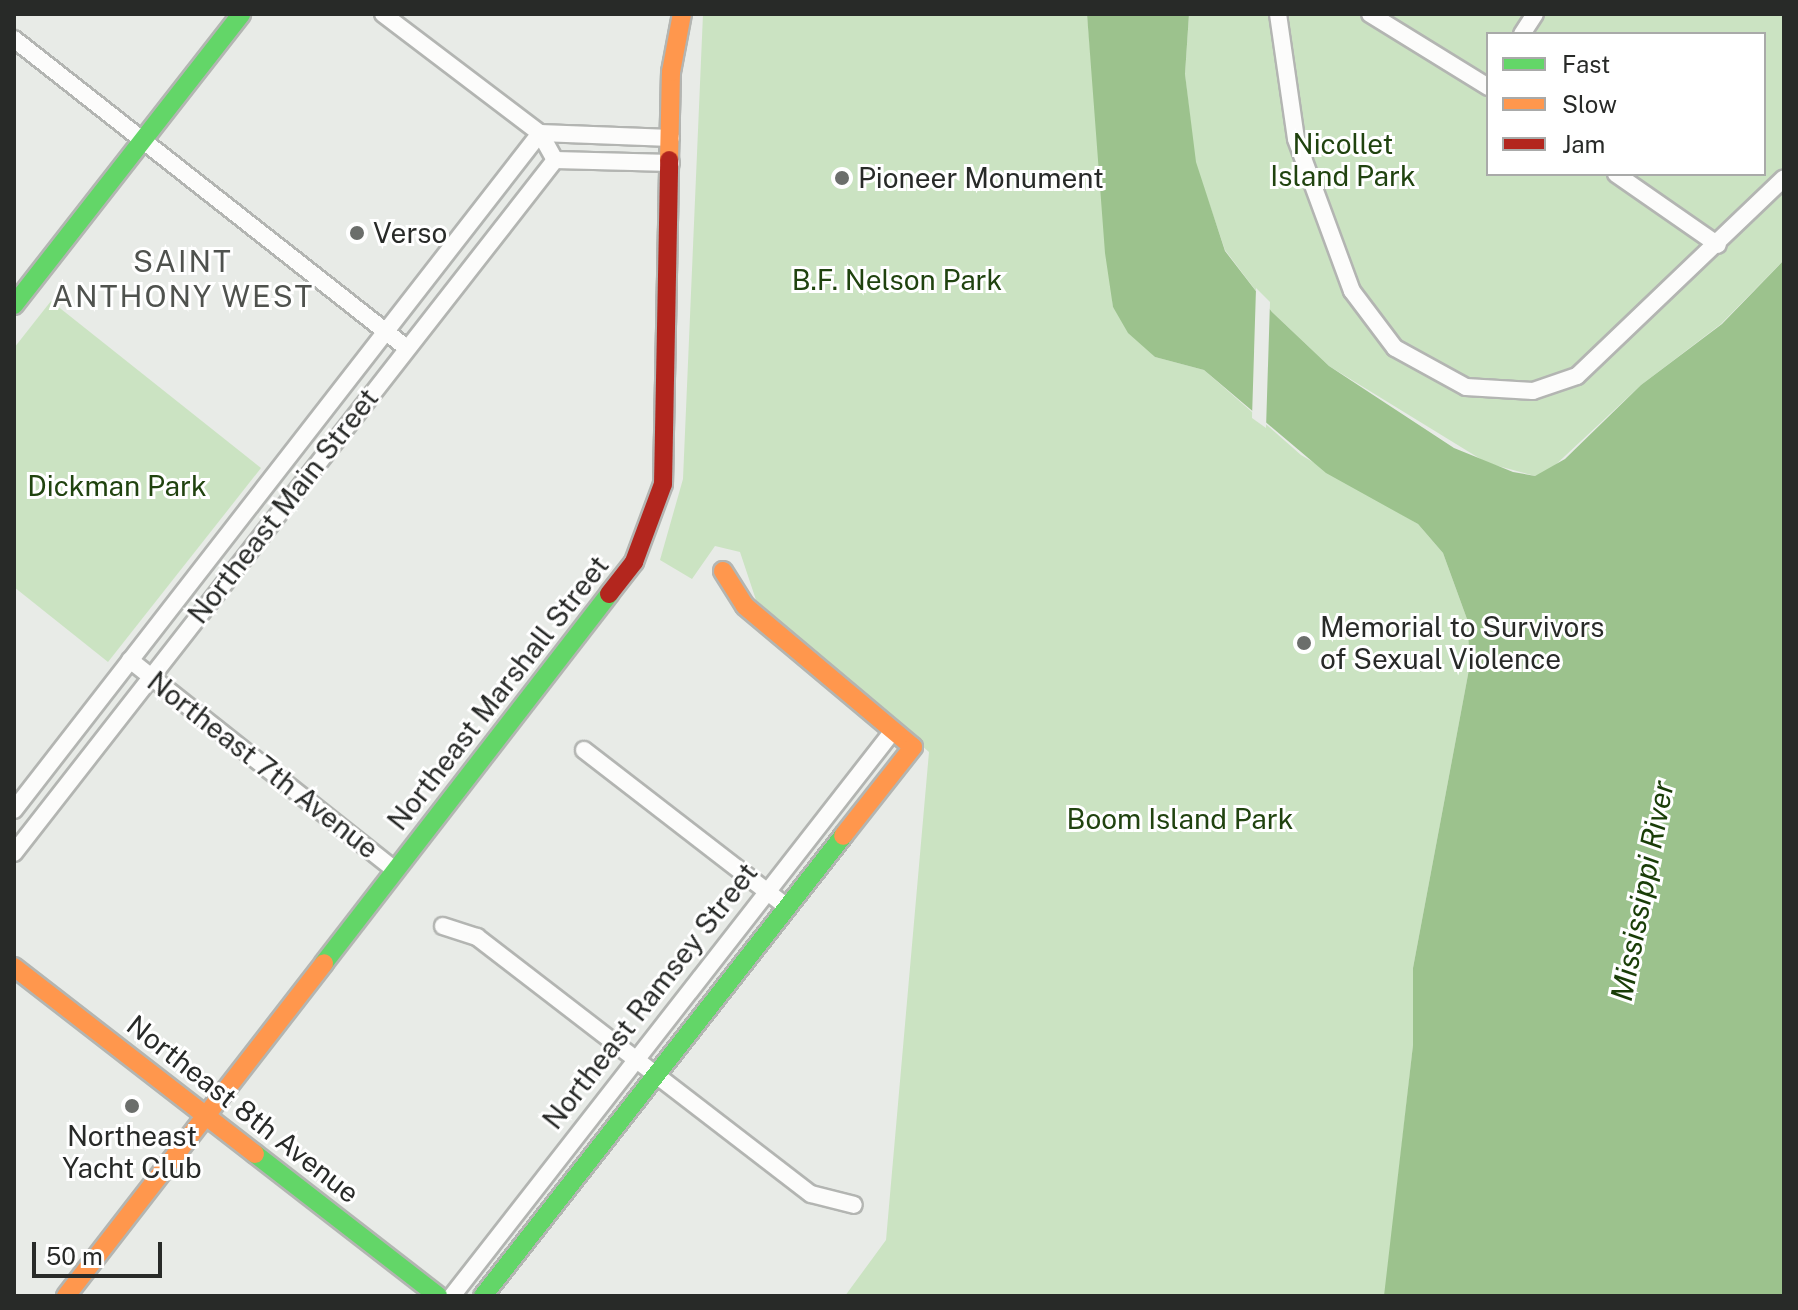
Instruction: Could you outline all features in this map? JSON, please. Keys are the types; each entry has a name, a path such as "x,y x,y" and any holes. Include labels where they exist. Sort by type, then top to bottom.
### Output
{"street":[{"path":"14,305 241,14"},
{"path":"383,14 540,133 555,160 671,163"},
{"name":"Northeast Marshall Street","path":"66,1296 610,596 652,524 663,484 671,72 682,14"},
{"path":"1278,14 1296,139 1346,278 1381,334 1425,370 1487,391 1556,386 1597,362 1784,178"},
{"path":"1370,14 1486,86"},
{"path":"1523,32 1535,14"},
{"path":"14,39 406,347"},
{"path":"540,133 671,138"},
{"name":"Northeast Main Street","path":"14,810 540,133"},
{"name":"Northeast Main Street","path":"14,853 555,160"},
{"path":"1619,176 1718,245"},
{"path":"723,571 745,606 893,731"},
{"name":"Northeast 7th Avenue","path":"130,660 395,870"},
{"name":"Northeast Ramsey Street","path":"452,1296 893,731 913,747 483,1296"},
{"path":"584,750 786,906"},
{"path":"443,926 477,937 811,1194 854,1205"},
{"name":"Northeast 8th Avenue","path":"14,967 438,1296"}],"green space":[{"name":"Boom Island Park","path":"703,14 1087,14 1113,307 1155,357 1204,370 1301,455 1418,524 1443,553 1467,619 1470,664 1413,968 1413,1045 1385,1296 845,1296 886,1240 929,752 756,600 740,552 715,546 692,579 660,560 683,479"},
{"name":"Nicollet Island Park","path":"1189,14 1784,14 1784,260 1721,324 1641,385 1550,470 1535,476 1487,463 1329,366 1272,312 1225,250 1195,162 1185,74"},
{"name":"Dickman Park","path":"51,301 261,468 108,662 14,587 14,348"}],"water":[{"name":"Mississippi River","path":"1087,14 1189,14 1185,74 1196,162 1225,251 1272,312 1329,366 1454,448 1513,472 1535,476 1565,459 1641,385 1722,324 1784,260 1784,1296 1384,1296 1413,1045 1413,968 1470,664 1467,619 1443,553 1418,524 1326,473 1204,370 1155,357 1128,333 1113,307 1105,253"}],"pier":[{"path":"1256,288 1270,302 1266,428 1252,418"}],"traffic: fast":[{"path":"14,305 241,14"},
{"path":"324,963 609,594"},
{"path":"483,1296 843,836"},
{"path":"255,1154 438,1296"}],"traffic: slow":[{"path":"669,160 671,72 682,14"},
{"path":"723,571 745,606 913,747 843,836"},
{"path":"66,1296 324,963"},
{"path":"14,967 255,1154"}],"traffic: jam":[{"path":"609,594 634,562 663,484 669,160"}],"place":[{"name":"Pioneer Monument","path":"842,178"},
{"name":"Verso","path":"357,233"},
{"name":"Memorial to Survivors of Sexual Violence","path":"1304,643"},
{"name":"Northeast Yacht Club","path":"132,1106"}],"district":[{"name":"SAINT ANTHONY WEST","path":"183,278"}],"park label":[{"name":"B.F. Nelson Park","path":"897,280"}]}
